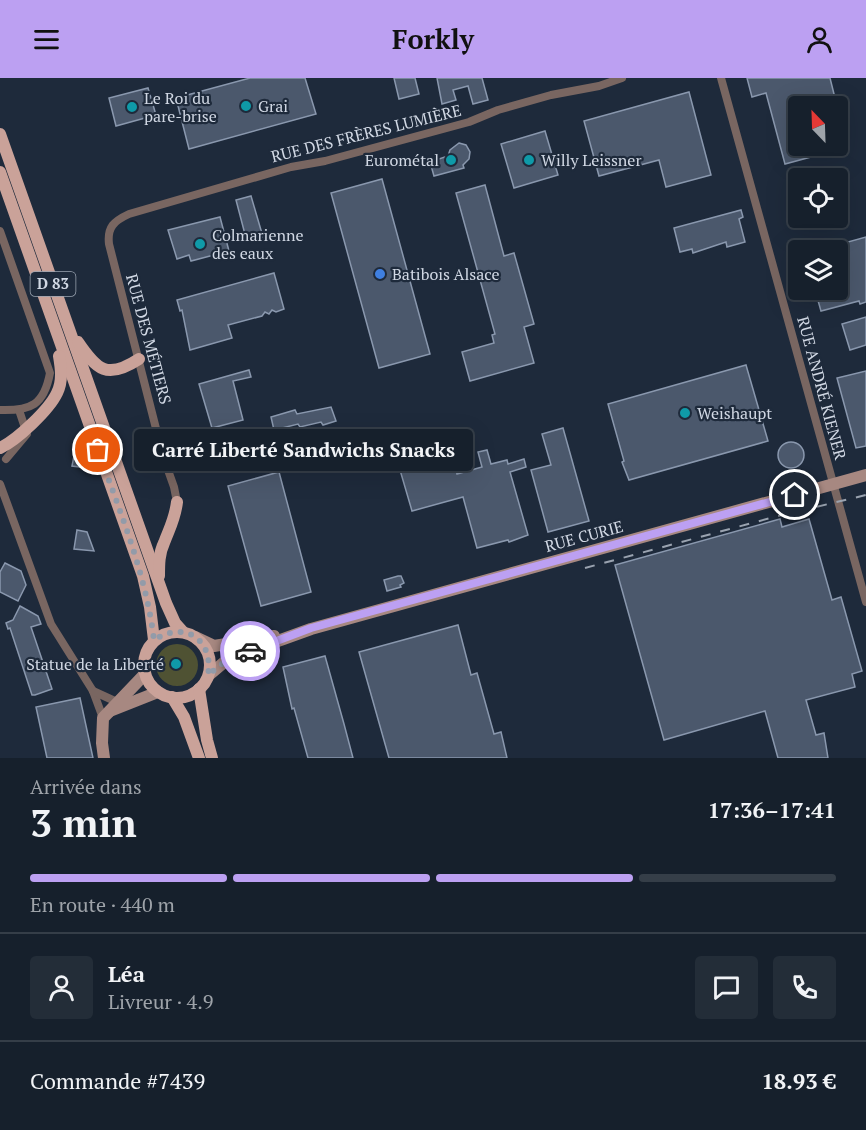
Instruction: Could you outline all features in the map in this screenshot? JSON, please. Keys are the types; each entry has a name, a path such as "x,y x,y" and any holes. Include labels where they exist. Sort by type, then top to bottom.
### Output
{"main road":[{"name":"D 83","path":"0,134 159,583 173,619 189,634"},
{"name":"D 83","path":"0,172 143,576 154,640"},
{"path":"3,454 57,393 62,372 51,316"},
{"path":"68,327 92,361 100,368 110,371 124,368 139,359"},
{"name":"RUE CURIE","path":"189,634 214,646 222,646 311,628 866,475"},
{"path":"159,583 159,560 163,544 173,526 177,502"},
{"name":"RUE CURIE","path":"208,675 228,659 311,628"},
{"path":"173,632 189,634 203,644 208,653 210,664 208,675 199,689 182,698 172,698 158,692 153,687 145,674 145,656 154,640 163,634 173,632"},
{"path":"104,758 102,743 109,710 145,674"},
{"path":"199,689 212,758"},
{"path":"109,710 158,692"},
{"path":"172,698 184,717 199,758"}],"street":[{"name":"RUE DES FRÈRES LUMIÈRE","path":"117,220 129,214 245,179 325,161 469,122 498,110 551,95 599,86 622,78"},
{"name":"RUE ANDRÉ KIENER","path":"721,78 866,602"},
{"name":"RUE DES MÉTIERS","path":"117,220 111,226 108,244 177,502"},
{"path":"0,231 50,373 43,395 36,403 27,409 0,410"},
{"path":"19,410 26,429"},
{"path":"0,484 51,624 93,691 109,710"},
{"path":"93,691 109,710"}],"green space":[{"path":"177,644 192,650 198,665 192,680 177,686 162,680 156,665 162,650"}],"building":[{"name":"Grai","path":"250,78 305,78 316,114 189,149 176,98"},
{"path":"394,78 415,78 419,94 399,99"},
{"path":"437,78 482,78 488,100 473,104 468,86 453,90 456,100 442,104"},
{"path":"747,78 830,78 834,96 788,96 788,156 815,156 785,164 766,93 752,97"},
{"name":"Le Roi du pare-brise","path":"148,88 156,115 116,126 109,98"},
{"path":"689,92 711,175 666,187 659,160 599,176 584,121"},
{"name":"Willy Leissner","path":"545,131 558,175 514,188 501,144"},
{"name":"Eurométal","path":"459,143 466,145 470,152 469,159 463,165 464,168 434,176 430,162 448,156 450,150"},
{"name":"Batibois Alsace","path":"382,179 430,354 379,368 331,193"},
{"path":"485,185 504,256 514,253 534,324 524,327 534,363 470,381 462,352 494,343 492,335 495,334 456,193"},
{"path":"251,196 263,237 247,242 236,200"},
{"path":"741,210 743,217 739,219 745,242 727,247 726,242 693,253 692,249 680,252 674,228"},
{"name":"Colmarienne des eaux","path":"220,217 229,251 191,261 189,255 177,259 168,230"},
{"path":"866,237 866,302 860,304 859,301 821,311 818,300 848,300 848,242"},
{"path":"274,273 284,309 276,312 272,310 269,314 265,312 262,316 228,325 232,338 190,350 182,310 180,311 177,300"},
{"path":"866,317 866,345 850,350 842,324"},
{"name":"Weishaupt","path":"746,365 768,441 629,480 622,462 624,461 608,404"},
{"path":"249,370 251,377 233,381 243,420 212,428 199,384"},
{"path":"866,371 866,446 856,448 837,378"},
{"path":"331,407 336,421 323,425 321,422 300,427 298,424 274,430 271,417 295,410 297,414"},
{"path":"563,428 589,521 548,532 531,470 551,465 542,434"},
{"path":"445,431 457,474 482,467 478,452 487,450 491,464 507,460 508,464 524,459 526,467 510,472 528,535 509,542 508,540 477,548 463,497 412,511 393,446"},
{"path":"241,439 243,446 248,444 251,454 236,462 215,465 211,448"},
{"name":"Weishaupt","path":"791,442 800,446 804,455 800,464 791,468 782,464 778,455 782,446"},
{"path":"75,451 89,454 87,468 72,466"},
{"path":"279,472 311,592 261,606 228,486"},
{"path":"780,519 782,527 809,519 832,600 841,597 862,671 852,674 855,687 806,700 816,735 824,733 828,758 778,758 765,711 664,740 615,565"},
{"path":"77,530 87,532 94,551 74,549"},
{"path":"5,563 21,571 26,585 18,601 0,592 0,572"},
{"path":"401,576 404,583 400,585 401,587 387,591 384,580"},
{"path":"20,606 38,616 41,624 31,627 52,689 35,695 32,695 10,628 8,629 6,623 13,620"},
{"path":"458,625 471,675 477,673 494,734 501,732 507,758 389,758 359,652"},
{"path":"325,656 353,758 308,758 294,708 292,709 283,667"},
{"path":"80,698 93,758 47,758 36,707"}],"railway":[{"path":"585,568 778,516 866,495"}],"way so far":[{"path":"98,450 143,576 154,640 163,634 173,632 183,632 195,637 208,653 210,664 208,675 228,659 250,651"}],"place":[{"name":"Grai","path":"246,106"},
{"name":"Le Roi du pare-brise","path":"132,107"},
{"name":"Eurométal","path":"451,160"},
{"name":"Willy Leissner","path":"529,160"},
{"name":"Colmarienne des eaux","path":"200,244"},
{"name":"Batibois Alsace","path":"380,274"},
{"name":"Weishaupt","path":"685,413"},
{"name":"Carré Liberté Sandwichs Snacks","path":"98,450"},
{"name":"Statue de la Liberté","path":"176,664"}],"route":[{"path":"250,651 311,628 795,495"}]}
